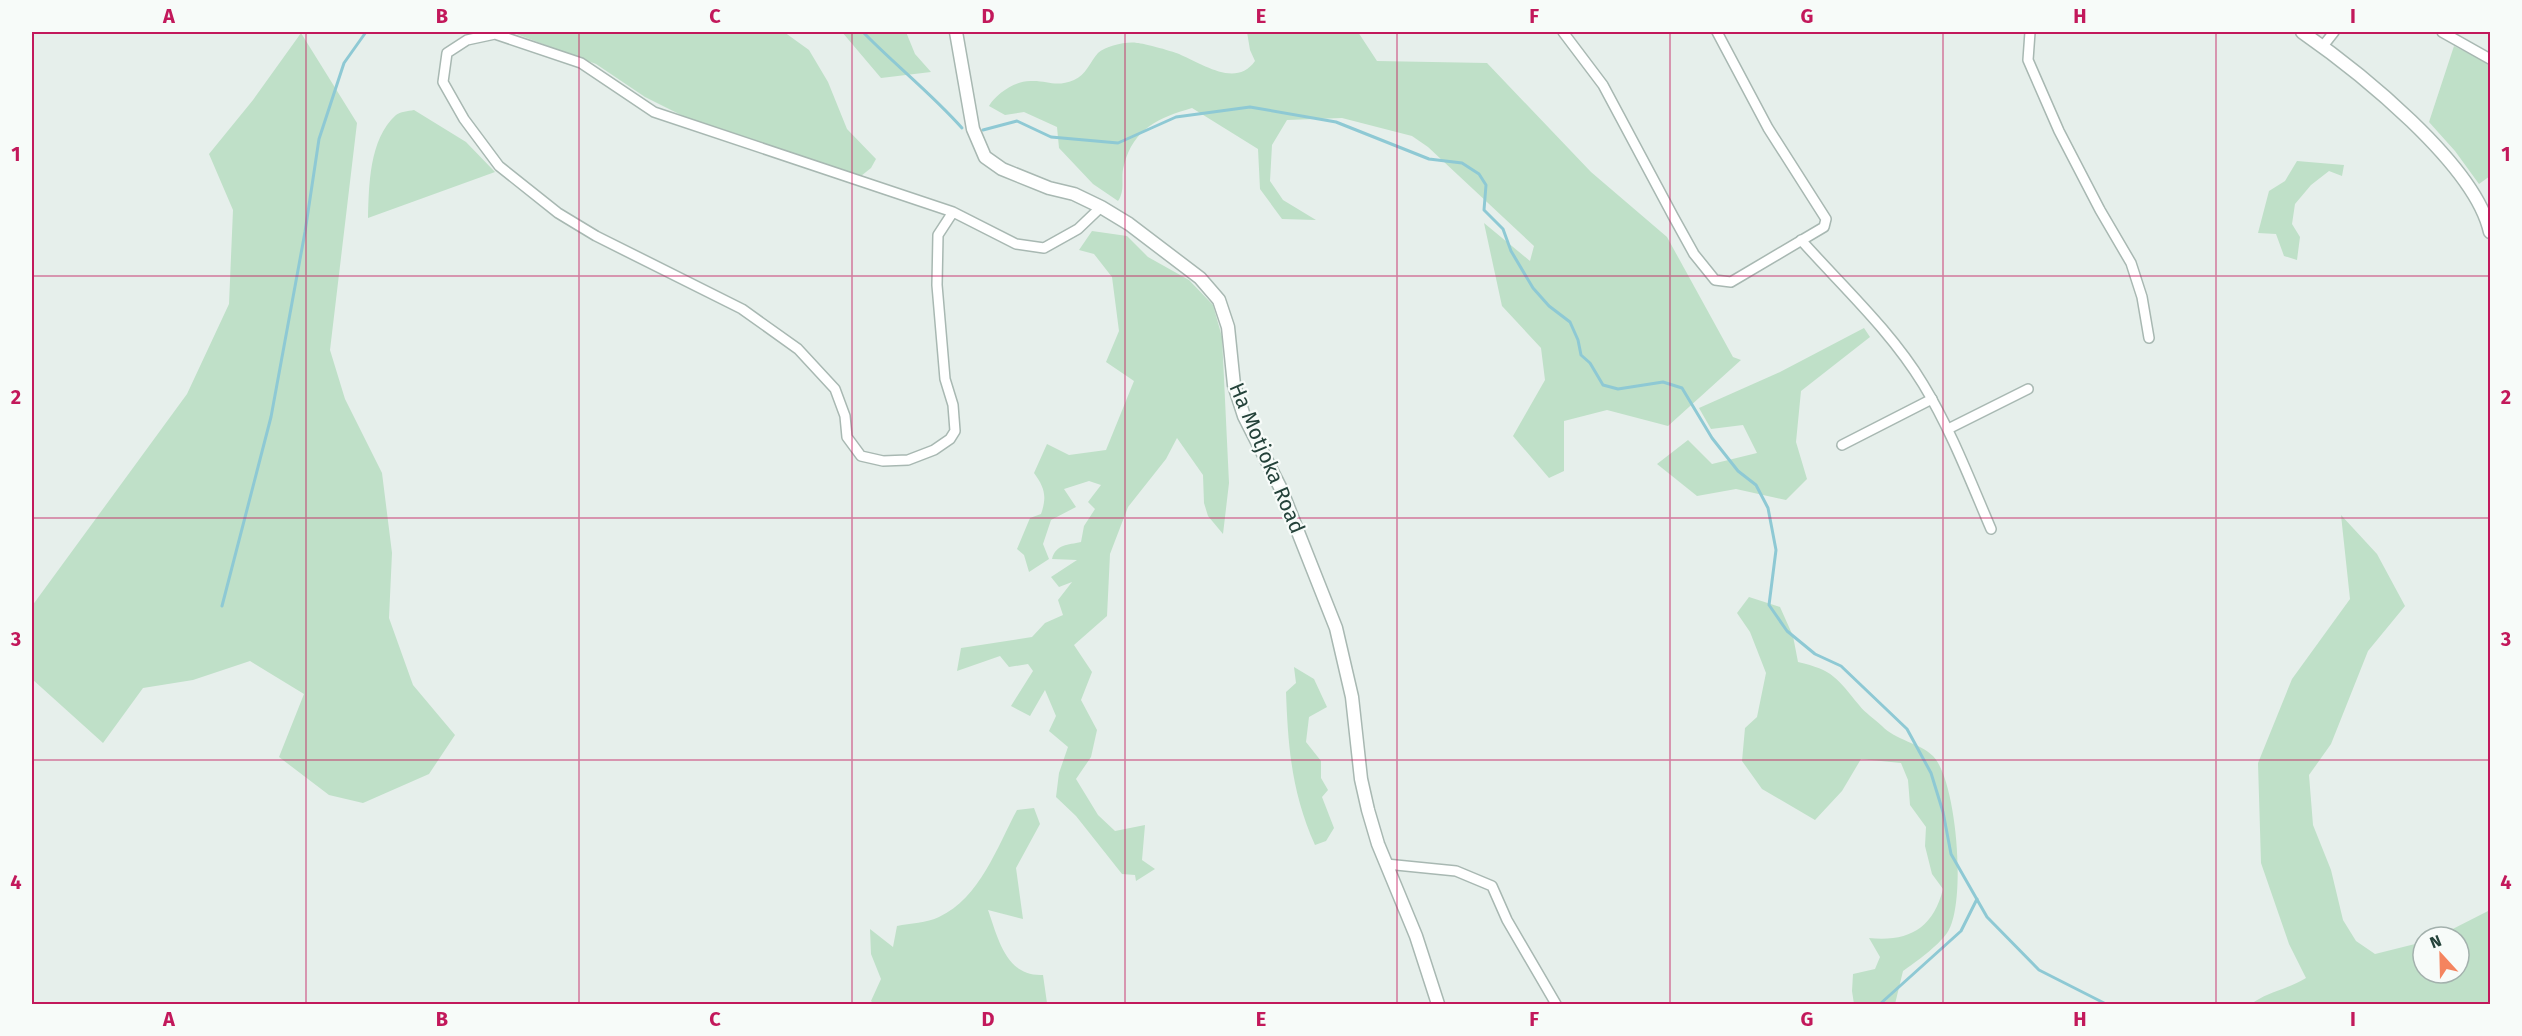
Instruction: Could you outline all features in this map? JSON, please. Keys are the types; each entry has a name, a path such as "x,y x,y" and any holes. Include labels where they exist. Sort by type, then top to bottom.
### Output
{"street":[{"name":"Ha Motjoka Road","path":"956,32 973,129 985,157 1002,169 1049,188 1074,194 1129,224 1200,278 1219,300 1228,327 1234,385 1244,416 1281,489 1336,628 1352,697 1361,779 1375,832 1416,936 1438,1005"},
{"path":"1563,32 1603,85 1694,254 1714,280 1731,282 1824,227 1826,219 1768,128 1717,32"},
{"path":"2030,32 2028,60 2064,141 2131,263 2142,297 2149,339"},
{"path":"2302,32 2382,94 2424,134 2459,173 2479,205 2490,232"},
{"path":"2322,46 2334,32"},
{"path":"2442,32 2490,59"},
{"path":"953,212 938,235 937,285 945,379 953,405 955,431 950,439 934,450 908,460 883,461 861,456 847,437 836,389 798,349 742,309 596,236 558,213 499,166 464,119 443,82 447,53 467,40 495,34 581,63 654,112 953,212 1016,244 1044,249 1078,229 1101,207"},
{"path":"1802,240 1884,333 1932,399 1948,429 1991,529"},
{"path":"1948,429 2028,389"},
{"path":"1842,445 1932,399"},
{"path":"1386,864 1456,871 1492,886 1507,920 1556,1005"}],"green space":[{"path":"511,32 784,32 809,50 828,82 847,129 876,159 871,168 861,176 693,121 645,97 596,64"},
{"path":"842,32 906,32 915,54 931,72 881,78"},
{"path":"1247,32 1358,32 1377,61 1487,63 1591,172 1667,237 1733,357 1741,360 1668,426 1607,410 1564,421 1564,471 1549,478 1513,436 1545,380 1541,348 1502,306 1484,223 1530,261 1534,246 1428,147 1412,136 1342,118 1287,120 1272,145 1270,181 1283,200 1316,220 1282,219 1260,189 1258,149 1192,108 1168,116 1141,133 1128,152 1122,174 1122,192 1118,201 1093,184 1059,148 1057,127 1024,112 1005,115 989,106 1001,93 1018,83 1036,81 1062,83 1074,80 1085,72 1098,53 1122,43 1152,46 1178,54 1219,72 1239,73 1255,61 1250,50"},
{"path":"301,33 357,123 330,350 345,399 382,473 392,553 389,618 413,685 455,735 429,774 363,803 329,795 279,757 304,694 250,661 193,680 143,688 103,743 32,679 32,606 187,394 229,304 233,210 209,154 253,100"},
{"path":"2454,46 2490,64 2490,176 2479,184 2455,151 2429,122"},
{"path":"414,110 466,142 495,172 368,218 372,164 380,137 396,115"},
{"path":"2297,161 2344,165 2342,176 2329,171 2311,185 2295,204 2292,224 2300,237 2297,260 2284,256 2276,234 2258,233 2269,191 2285,181"},
{"path":"1092,231 1127,236 1148,257 1189,280 1213,305 1222,337 1229,483 1223,534 1208,516 1204,503 1203,475 1177,438 1166,459 1128,507 1110,554 1107,616 1074,645 1092,672 1081,700 1097,730 1091,757 1076,779 1098,815 1115,831 1145,825 1142,860 1155,869 1136,881 1135,875 1122,874 1076,816 1056,797 1059,773 1068,747 1049,731 1056,716 1045,690 1030,716 1011,706 1033,671 1028,664 1009,667 1000,656 957,671 961,648 1032,637 1045,623 1063,615 1058,600 1072,582 1059,587 1051,577 1077,560 1052,559 1056,550 1081,542 1084,526 1095,509 1088,502 1101,485 1089,481 1064,489 1076,507 1051,520 1043,544 1049,559 1029,572 1024,555 1017,549 1030,518 1041,514 1043,508 1044,493 1034,473 1047,444 1069,455 1106,450 1134,381 1106,362 1119,331 1112,277 1094,254 1079,250"},
{"path":"1864,328 1870,337 1801,391 1796,442 1807,479 1786,500 1736,489 1697,496 1657,464 1688,440 1712,464 1757,453 1743,425 1711,429 1699,408 1780,372"},
{"path":"2341,515 2377,554 2405,606 2368,651 2331,744 2309,775 2313,825 2331,870 2343,920 2356,941 2375,954 2411,945 2411,985 2471,985 2471,925 2461,925 2490,910 2490,1004 2251,1004 2306,978 2289,944 2261,863 2258,763 2292,679 2350,599"},
{"path":"1749,597 1780,607 1793,636 1798,662 1819,668 1833,676 1861,708 1887,731 1928,752 1941,769 1948,790 1957,843 1957,897 1953,918 1947,933 1938,943 1903,971 1895,1004 1854,1004 1853,974 1875,969 1880,957 1869,938 1896,938 1917,930 1933,914 1939,903 1943,889 1932,874 1925,846 1926,827 1910,805 1908,780 1901,763 1861,759 1842,791 1815,820 1762,789 1742,761 1745,728 1757,717 1766,673 1750,632 1737,613"},
{"path":"1294,667 1314,679 1327,707 1309,717 1306,742 1321,761 1321,778 1328,790 1322,797 1334,828 1326,841 1315,845 1296,789 1290,752 1286,692 1296,683"},
{"path":"1034,808 1040,824 1016,868 1023,919 988,910 1000,943 1012,963 1020,970 1030,974 1043,975 1047,1003 874,1004 871,1001 881,979 871,954 870,929 893,947 897,926 934,919 953,908 966,897 986,870 1017,810"}],"waterway":[{"path":"222,606 271,417 305,232 319,139 344,63 366,32"},
{"path":"863,32 962,128"},
{"path":"983,130 1017,121 1051,137 1118,143 1176,117 1250,107 1336,122 1429,159 1462,163 1479,174 1486,185 1484,210 1503,229 1511,251 1533,288 1549,306 1570,322 1578,340 1581,355 1590,363 1603,385 1618,389 1663,382 1682,388 1712,438 1738,471 1756,485 1768,508 1776,550 1769,605 1787,631 1815,654 1841,666 1907,729 1931,773 1943,812 1951,854 1987,917 2039,970 2106,1004"},
{"path":"1880,1004 1961,931 1977,899"}]}
